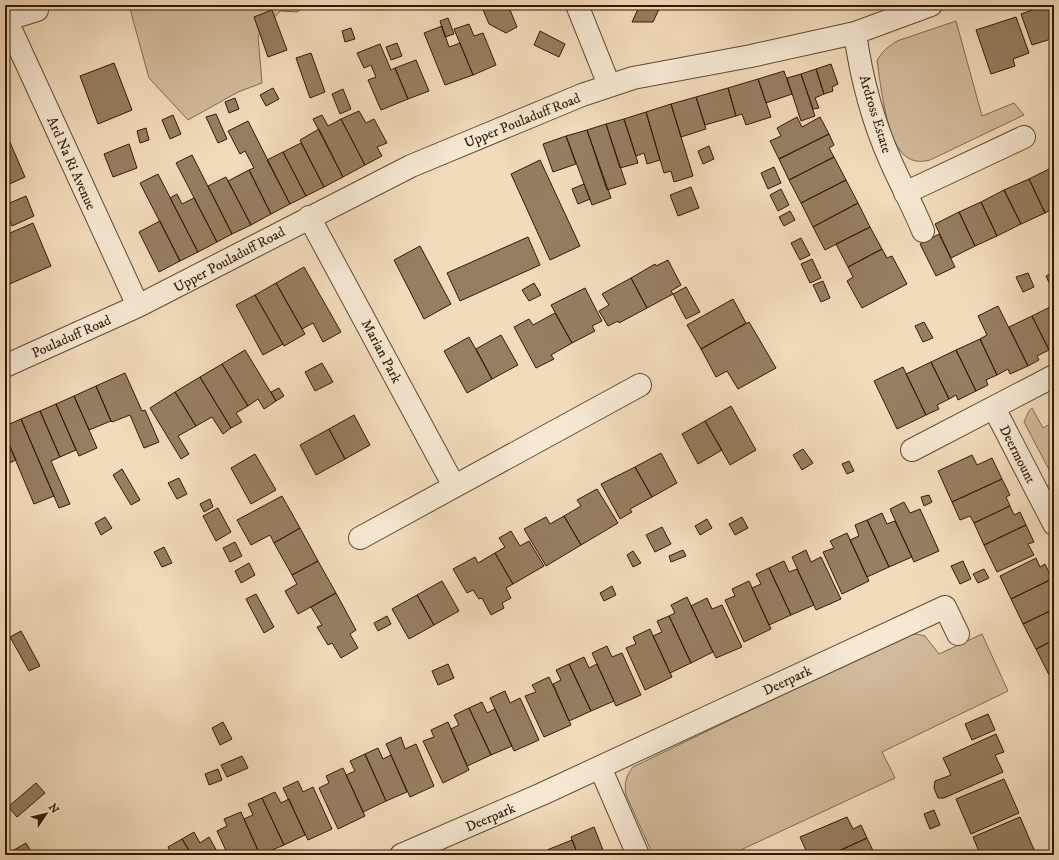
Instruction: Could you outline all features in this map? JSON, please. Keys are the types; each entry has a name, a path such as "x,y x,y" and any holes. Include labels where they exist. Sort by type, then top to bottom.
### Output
{"street":[{"path":"577,5 609,85"},
{"name":"Upper Pouladuff Road","path":"138,306 411,166 609,85 640,77 751,56 855,33 931,5"},
{"name":"Ard Na Ri Avenue","path":"37,10 6,20 138,306"},
{"name":"Ardross Estate","path":"855,33 872,110 890,161 923,231"},
{"path":"905,193 1024,137"},
{"name":"Marian Park","path":"309,217 454,486"},
{"name":"Pouladuff Road","path":"5,366 138,306"},
{"name":"Deermount","path":"912,450 1054,376"},
{"path":"360,538 640,385"},
{"name":"Deermount","path":"994,408 1054,522"},
{"name":"Deerpark","path":"401,855 536,797 945,606 958,634"},
{"path":"600,767 638,855"}],"shaded area":[{"path":"112,5 303,5 298,12 280,11 258,36 262,83 238,92 188,120 149,78 130,9"},
{"path":"956,21 982,116 1014,103 1024,115 930,160 913,160 908,158 901,151 894,141 886,114 877,61 891,45 897,41"},
{"path":"1032,408 1043,428 1054,422 1054,479 1024,422"},
{"path":"916,634 925,636 939,654 982,634 1008,691 882,752 895,778 730,855 653,855 626,795 626,780 633,767 904,636"}],"building":[{"path":"481,5 508,5 517,27 506,33 489,24"},
{"path":"640,5 661,5 653,22 632,22"},
{"path":"1047,5 1054,5 1054,38 1032,45 1021,14"},
{"path":"272,10 287,50 268,57 254,17"},
{"path":"1016,17 1029,53 1013,59 1015,66 991,74 976,30"},
{"path":"448,18 454,34 445,37 440,21"},
{"path":"469,24 474,36 483,33 496,65 473,75 454,29"},
{"path":"442,26 449,47 460,43 473,75 445,85 424,33"},
{"path":"351,28 355,39 345,42 342,31"},
{"path":"540,31 565,44 559,57 534,45"},
{"path":"397,43 402,56 391,60 386,47"},
{"path":"380,44 391,70 395,68 408,99 381,110 368,80 376,77 371,65 364,68 357,53"},
{"path":"311,53 325,92 310,98 296,58"},
{"path":"416,60 429,91 408,99 395,68"},
{"path":"114,63 132,110 98,124 80,76"},
{"path":"831,64 838,84 832,87 833,91 824,94 816,69"},
{"path":"816,69 824,94 815,98 819,108 813,109 801,74"},
{"path":"784,71 792,94 766,103 758,79"},
{"path":"801,74 815,116 801,121 787,78"},
{"path":"758,79 771,117 746,125 742,114 736,116 728,88"},
{"path":"273,88 279,99 266,106 260,95"},
{"path":"728,88 736,116 705,125 696,97"},
{"path":"343,89 351,109 340,114 332,94"},
{"path":"696,97 706,129 681,137 671,104"},
{"path":"235,98 239,109 229,113 225,102"},
{"path":"671,104 693,176 674,182 671,171 664,173 646,112"},
{"path":"359,111 366,123 374,119 387,143 377,147 382,156 365,165 341,119"},
{"path":"646,112 660,160 647,164 644,153 636,156 624,119"},
{"path":"216,114 227,139 218,143 206,117"},
{"path":"173,115 181,134 170,139 162,120"},
{"path":"322,115 328,126 341,119 365,165 343,177 313,119"},
{"path":"797,117 802,127 820,117 829,134 779,159 770,141 781,136 777,128"},
{"path":"624,119 638,163 620,168 606,124"},
{"path":"248,121 290,204 271,214 249,170 254,168 245,151 240,154 228,131"},
{"path":"606,124 626,184 607,190 587,130"},
{"path":"146,128 149,140 140,143 137,131"},
{"path":"319,129 343,177 324,187 300,140"},
{"path":"587,130 611,198 592,205 566,136"},
{"path":"5,131 25,177 5,186"},
{"path":"829,134 834,145 829,148 834,157 789,180 779,159"},
{"path":"566,136 576,164 553,172 543,144"},
{"path":"301,143 324,187 306,196 283,152"},
{"path":"129,144 137,168 113,177 104,154"},
{"path":"709,146 714,159 703,164 698,151"},
{"path":"283,152 306,196 290,204 267,160"},
{"path":"192,155 232,234 217,242 176,163"},
{"path":"834,157 846,180 801,203 789,180"},
{"path":"540,160 580,246 550,260 511,174"},
{"path":"774,167 781,183 768,189 761,173"},
{"path":"1053,167 1054,208 1045,213 1029,179"},
{"path":"249,170 271,214 251,225 228,181"},
{"path":"158,174 198,252 180,261 140,183"},
{"path":"226,177 251,225 232,234 208,186"},
{"path":"1029,179 1045,213 1021,224 1004,190"},
{"path":"846,180 858,203 813,227 801,203"},
{"path":"584,184 590,199 578,204 572,189"},
{"path":"691,187 699,208 678,216 670,195"},
{"path":"781,189 789,205 778,211 770,195"},
{"path":"1004,190 1021,224 997,236 981,202"},
{"path":"177,194 182,204 194,198 217,242 198,252 170,198"},
{"path":"26,196 34,216 12,226 5,210 5,205"},
{"path":"981,202 997,236 975,246 959,212"},
{"path":"858,203 870,227 825,250 813,227"},
{"path":"790,211 795,220 784,226 779,217"},
{"path":"959,212 975,246 951,258 935,224"},
{"path":"5,221 10,233 33,223 51,266 5,286"},
{"path":"160,221 180,261 159,272 139,232"},
{"path":"870,227 882,249 848,267 836,244"},
{"path":"939,234 955,267 936,276 920,244"},
{"path":"528,237 540,265 460,301 447,273"},
{"path":"801,238 810,255 800,260 791,243"},
{"path":"420,246 451,304 424,319 394,260"},
{"path":"882,249 887,258 892,256 907,284 862,308 847,281 853,277 848,267"},
{"path":"812,259 821,278 810,283 801,264"},
{"path":"668,260 681,285 671,291 673,294 647,308 631,278 655,264 656,266"},
{"path":"304,267 341,332 323,342 313,323 302,329 276,283"},
{"path":"1054,272 1054,303 1049,293 1053,291 1046,276"},
{"path":"1028,273 1034,287 1023,292 1016,277"},
{"path":"631,278 647,308 619,323 618,321 608,326 599,311 609,305 602,294"},
{"path":"823,281 830,298 821,302 813,285"},
{"path":"276,283 305,334 284,346 255,295"},
{"path":"534,283 541,295 529,301 522,290"},
{"path":"686,287 700,312 686,319 673,294"},
{"path":"585,288 602,321 592,326 595,331 572,343 551,305"},
{"path":"255,295 283,344 263,355 236,305"},
{"path":"733,299 746,323 701,349 687,325"},
{"path":"1054,305 1054,347 1049,350 1032,316"},
{"path":"998,306 1028,366 1010,374 1008,369 997,375 980,339 987,335 978,316"},
{"path":"555,313 572,343 551,355 554,359 536,368 514,327 529,319 533,325"},
{"path":"1032,316 1049,350 1037,356 1039,360 1028,366 1009,327"},
{"path":"749,322 776,368 738,389 727,371 716,377 701,349"},
{"path":"924,322 933,338 923,342 915,326"},
{"path":"501,335 518,365 492,379 476,349"},
{"path":"469,337 492,379 467,393 444,351"},
{"path":"980,339 997,375 986,380 988,385 976,391 956,350"},
{"path":"245,350 276,401 264,409 258,399 248,406 222,364"},
{"path":"956,350 976,391 958,400 956,395 949,399 931,362"},
{"path":"931,362 949,399 937,405 939,409 926,415 906,374"},
{"path":"322,363 333,382 315,391 305,372"},
{"path":"222,364 248,406 236,413 242,422 231,428 200,377"},
{"path":"903,367 926,415 897,429 874,381"},
{"path":"125,373 142,411 145,410 159,442 144,448 130,415 112,422 111,421 96,386"},
{"path":"200,377 231,428 223,434 212,417 196,426 175,392"},
{"path":"96,386 111,421 89,430 74,396"},
{"path":"279,388 284,396 276,401 271,392"},
{"path":"175,392 196,426 178,436 189,454 181,459 150,408"},
{"path":"74,396 97,448 79,456 56,404"},
{"path":"56,404 76,450 60,457 40,411"},
{"path":"731,406 756,450 730,465 705,421"},
{"path":"40,411 60,457 51,461 70,504 59,508 21,419"},
{"path":"354,415 370,445 345,459 329,429"},
{"path":"21,419 54,496 34,504 5,435 5,426"},
{"path":"705,421 722,450 698,464 682,434"},
{"path":"329,429 345,459 316,475 300,445"},
{"path":"5,435 16,460 5,465"},
{"path":"803,449 813,463 802,470 793,455"},
{"path":"661,453 677,483 652,497 635,467"},
{"path":"255,454 276,490 251,504 231,468"},
{"path":"972,455 977,465 992,458 1002,479 952,502 938,471"},
{"path":"849,461 854,471 847,474 842,464"},
{"path":"635,467 652,497 630,509 632,512 620,519 601,484"},
{"path":"122,469 140,500 131,505 113,475"},
{"path":"179,478 187,494 177,499 168,483"},
{"path":"1002,479 1010,495 1006,497 1010,506 974,523 970,516 960,520 952,502"},
{"path":"597,489 618,523 581,545 564,516 581,506 577,500"},
{"path":"929,495 932,502 924,506 921,497"},
{"path":"282,496 300,528 274,543 270,535 251,545 237,520"},
{"path":"210,499 213,507 204,512 200,504"},
{"path":"904,502 910,513 920,509 939,551 914,562 890,509"},
{"path":"1010,506 1014,515 1020,512 1026,525 984,545 974,523"},
{"path":"218,508 231,532 216,541 203,516"},
{"path":"882,513 887,524 895,521 912,557 889,567 867,520"},
{"path":"564,516 581,545 546,566 524,529 546,517 550,524"},
{"path":"105,517 112,528 101,535 95,523"},
{"path":"742,517 748,528 735,535 729,524"},
{"path":"707,519 712,528 700,535 695,526"},
{"path":"867,520 889,567 867,577 850,540 859,536 855,525"},
{"path":"1026,525 1034,542 1028,544 1034,555 997,572 984,545"},
{"path":"662,527 671,544 655,552 646,535"},
{"path":"300,528 318,561 292,575 274,543"},
{"path":"511,531 520,546 529,541 544,566 513,584 495,553 505,547 499,538"},
{"path":"847,533 869,581 842,594 823,552 834,548 830,541"},
{"path":"235,542 242,556 230,562 223,548"},
{"path":"164,547 172,563 162,567 154,552"},
{"path":"683,550 686,556 671,562 669,556"},
{"path":"806,550 811,562 821,557 841,599 816,610 792,557"},
{"path":"633,551 641,563 633,567 627,555"},
{"path":"495,553 513,584 506,588 511,598 502,603 504,608 491,615 482,598 479,599 473,590 467,593 453,569 475,557 478,563"},
{"path":"1036,558 1040,567 1045,564 1052,579 1011,599 1000,576"},
{"path":"318,561 336,593 298,614 285,591 297,584 292,575"},
{"path":"784,561 789,572 797,569 814,605 791,615 769,568"},
{"path":"963,561 971,579 960,584 951,566"},
{"path":"249,563 255,575 241,583 235,571"},
{"path":"769,568 791,615 769,625 752,588 761,584 756,574"},
{"path":"984,569 989,578 978,583 973,574"},
{"path":"1052,579 1054,583 1054,609 1023,624 1011,599"},
{"path":"442,581 459,611 434,625 417,595"},
{"path":"749,581 771,629 744,642 725,600 735,596 732,589"},
{"path":"612,586 616,595 604,601 600,593"},
{"path":"336,593 356,630 350,634 358,648 341,658 332,643 328,645 317,627 322,625 311,607"},
{"path":"256,594 274,627 264,633 246,599"},
{"path":"417,595 434,625 409,639 392,609"},
{"path":"687,597 713,652 691,663 669,616 675,613 671,605"},
{"path":"707,598 712,609 722,605 742,647 716,658 691,606"},
{"path":"1054,609 1054,640 1036,649 1023,624"},
{"path":"387,616 391,624 378,631 374,623"},
{"path":"669,616 691,663 670,673 653,636 662,632 657,621"},
{"path":"650,629 672,677 645,690 626,648 636,644 633,637"},
{"path":"21,631 40,666 29,671 10,637"},
{"path":"1054,640 1054,672 1049,675 1036,649"},
{"path":"607,646 612,657 622,653 641,695 616,706 592,653"},
{"path":"584,657 589,668 597,664 614,701 591,711 569,664"},
{"path":"448,664 454,678 438,685 432,671"},
{"path":"569,664 591,711 569,721 553,684 561,680 556,670"},
{"path":"549,677 571,725 544,737 525,696 536,692 532,685"},
{"path":"505,691 510,703 520,698 539,740 514,751 490,698"},
{"path":"482,702 487,713 495,709 512,746 491,755 469,708"},
{"path":"469,708 491,755 467,766 451,729 459,725 454,715"},
{"path":"988,714 995,730 972,740 965,724"},
{"path":"223,722 232,739 220,745 212,728"},
{"path":"448,722 469,770 443,783 423,741 434,737 431,730"},
{"path":"996,734 1004,752 995,755 1003,772 944,798 938,798 934,788 935,781 951,775 943,758"},
{"path":"401,737 405,749 416,744 434,786 410,797 386,744"},
{"path":"378,748 383,759 391,755 407,792 386,801 365,754"},
{"path":"365,754 386,801 363,812 346,775 355,771 350,761"},
{"path":"242,756 248,768 227,777 221,765"},
{"path":"343,768 365,816 338,829 319,788 329,783 326,776"},
{"path":"218,769 222,780 209,785 205,774"},
{"path":"1004,779 1019,813 971,834 956,799"},
{"path":"298,781 303,792 313,787 332,829 308,840 283,788"},
{"path":"36,783 45,793 17,817 8,807"},
{"path":"275,792 281,803 289,799 305,835 284,845 262,798"},
{"path":"262,798 284,845 260,855 244,819 253,815 248,804"},
{"path":"934,810 940,825 930,829 924,814"},
{"path":"241,812 260,855 228,855 217,831 227,826 224,819"},
{"path":"847,817 853,829 861,825 867,838 830,855 808,855 800,837"},
{"path":"1020,817 1035,852 1027,855 992,855 990,850 980,854 973,837"},
{"path":"594,827 605,855 578,855 571,837"},
{"path":"194,832 200,843 209,837 219,855 192,855 182,839"},
{"path":"867,838 875,855 830,855"},
{"path":"182,839 192,855 172,855 168,847"},
{"path":"572,840 578,855 549,855 547,850"},
{"path":"26,843 33,855 5,855"}]}
